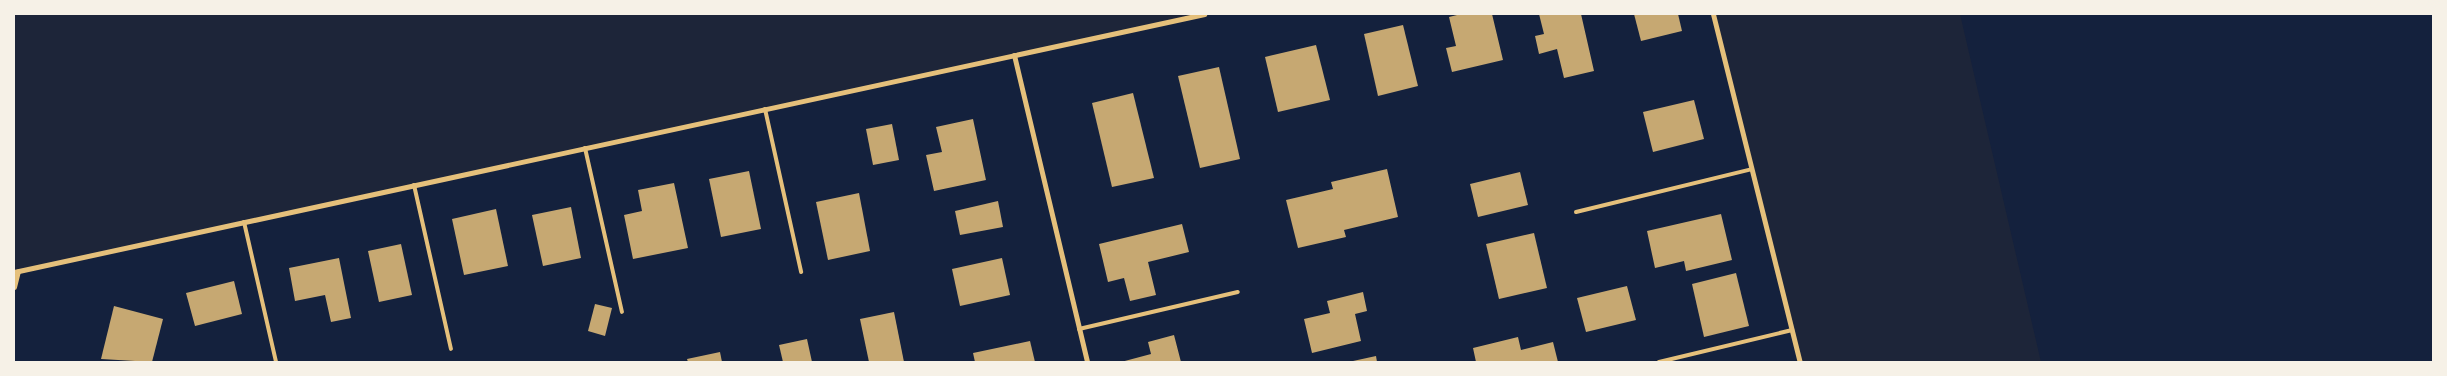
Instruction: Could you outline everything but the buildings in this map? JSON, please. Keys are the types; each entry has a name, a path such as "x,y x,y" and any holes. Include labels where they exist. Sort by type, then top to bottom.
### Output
{"street":[{"path":"14,287 16,272 1204,14"},
{"path":"1713,14 1800,362"},
{"path":"1014,55 1087,362"}],"lane":[{"path":"765,109 801,272"},
{"path":"586,148 622,312"},
{"path":"1576,212 1752,169"},
{"path":"414,185 451,350"},
{"path":"244,222 276,362"},
{"path":"1079,329 1238,292"},
{"path":"1659,362 1792,330"}],"shaded area":[{"path":"14,14 1204,14 18,271 14,287"},
{"path":"1713,14 1960,14 2041,362 1800,362"}]}
